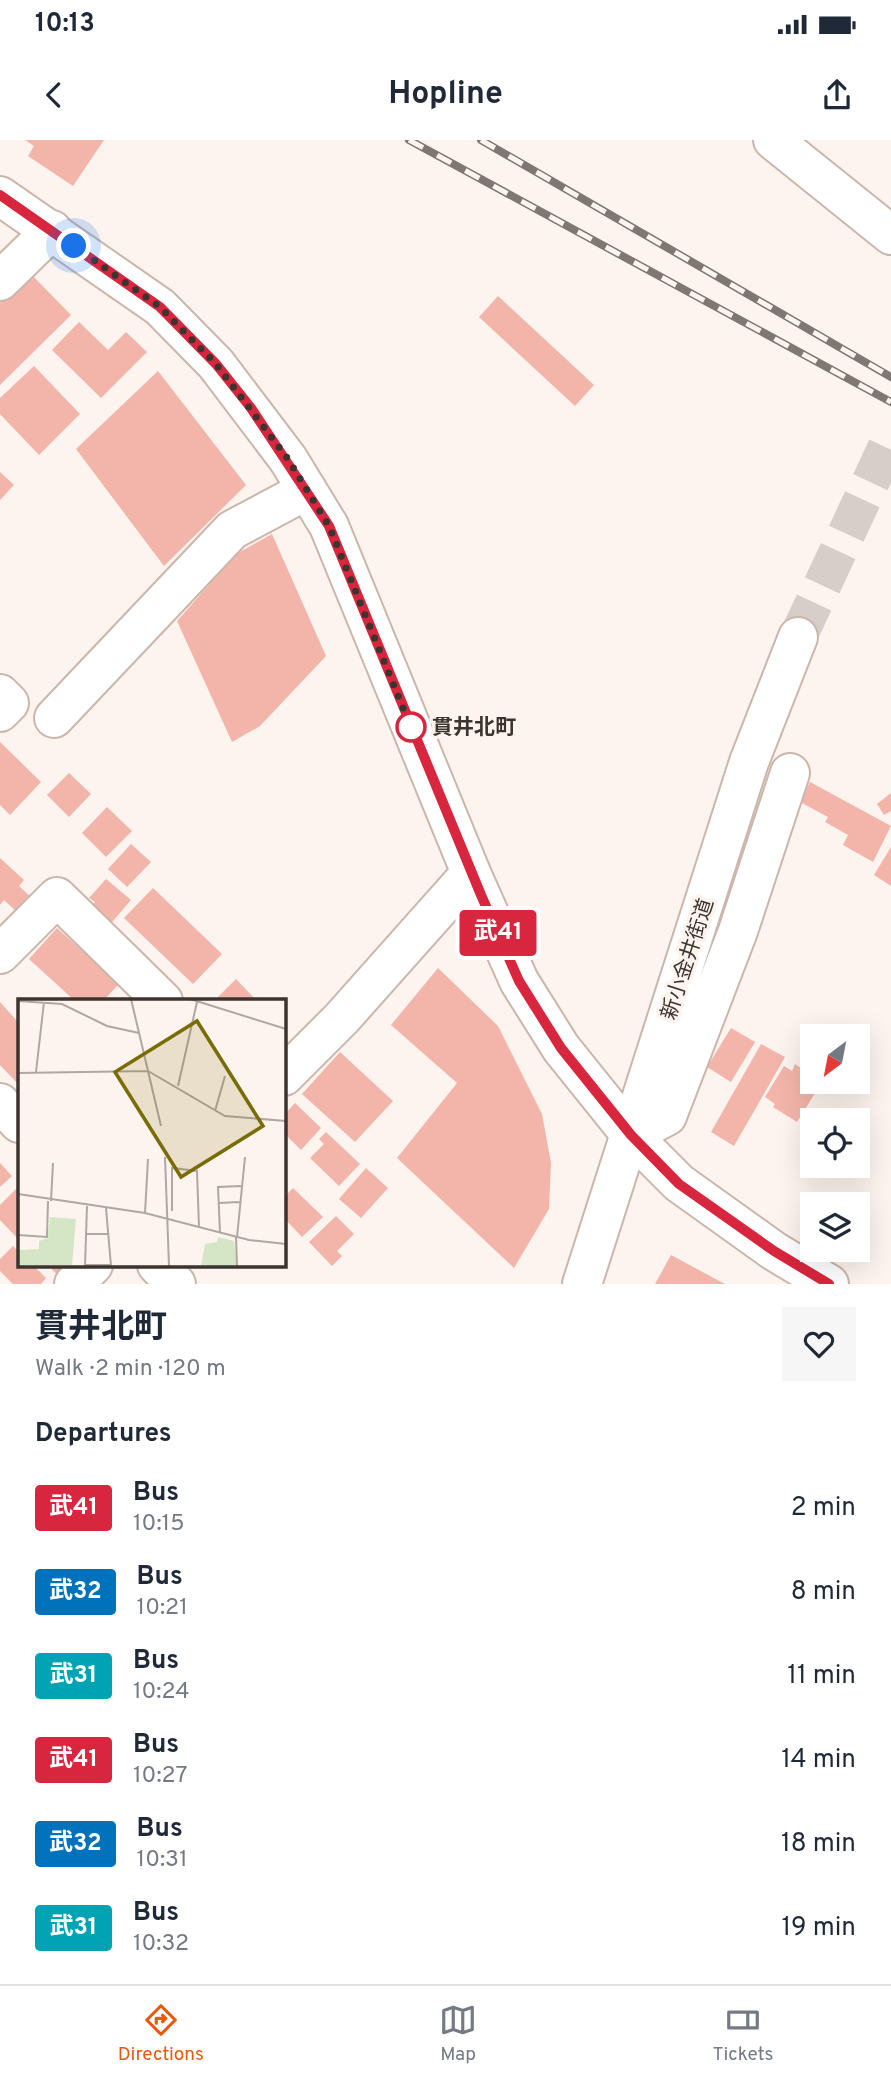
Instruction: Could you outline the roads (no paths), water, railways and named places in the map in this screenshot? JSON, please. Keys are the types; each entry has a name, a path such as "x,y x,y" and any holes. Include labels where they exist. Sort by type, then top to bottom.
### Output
{"street":[{"path":"773,140 891,235"},
{"path":"0,196 160,307 216,364 259,418 329,526 471,873 519,981 561,1048 631,1135 679,1184 774,1251 829,1284"},
{"path":"0,281 52,230"},
{"path":"54,718 232,530 307,490"},
{"name":"新小金井街道","path":"582,1284 749,762 798,637"},
{"path":"0,694 9,703 0,712"},
{"path":"631,1135 667,1116 738,931 790,773"},
{"path":"285,1075 341,1018 471,873"},
{"path":"0,954 57,897 162,999"},
{"path":"0,1103 18,1122"},
{"path":"74,1284 92,1266"},
{"path":"158,1266 176,1284"}],"tunnel":[{"path":"798,637 891,438"}],"railway":[{"path":"409,140 891,402"},
{"path":"481,140 891,377"}],"place":[{"name":"貫井北町","path":"411,727"}]}
